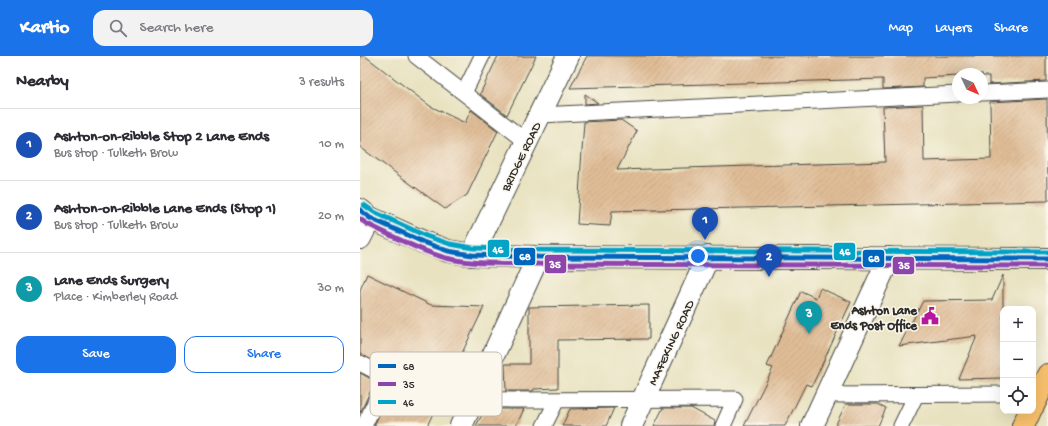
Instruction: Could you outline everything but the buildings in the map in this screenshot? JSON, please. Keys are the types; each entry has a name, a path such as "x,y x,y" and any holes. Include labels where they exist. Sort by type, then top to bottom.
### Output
{"highway":[{"path":"1023,426 1037,401 1048,375"}],"street":[{"name":"BRIDGE ROAD","path":"472,255 568,56"},
{"path":"360,238 365,214 423,242 448,251 472,255 538,257 1048,260"},
{"path":"495,352 538,257"},
{"name":"MAFEKING ROAD","path":"631,426 708,257"},
{"path":"812,426 889,258"},
{"path":"461,426 466,416"}],"lane":[{"path":"416,56 527,142"},
{"path":"464,93 482,56"},
{"path":"988,93 1048,90"},
{"path":"540,115 952,94"},
{"path":"360,363 370,368"},
{"path":"826,395 1000,394"},
{"path":"901,426 916,395"},
{"path":"502,400 735,399 723,426"},
{"path":"544,426 557,400"},
{"path":"364,426 370,413"}],"transit line":[{"name":"46","path":"364,205 374,212 426,236 450,244 473,248 538,250 1048,252"},
{"name":"68","path":"360,210 370,218 423,242 448,251 472,255 538,257 1048,259"},
{"name":"35","path":"360,219 406,243 436,255 480,263 1048,266"}],"place":[{"name":"Ashton-on-Ribble Stop 2 Lane Ends","path":"705,240"},
{"name":"Ashton-on-Ribble Lane Ends (Stop 1)","path":"769,277"},
{"name":"Ashton Lane Ends Post Office","path":"930,316"},
{"name":"Lane Ends Surgery","path":"809,334"}]}
